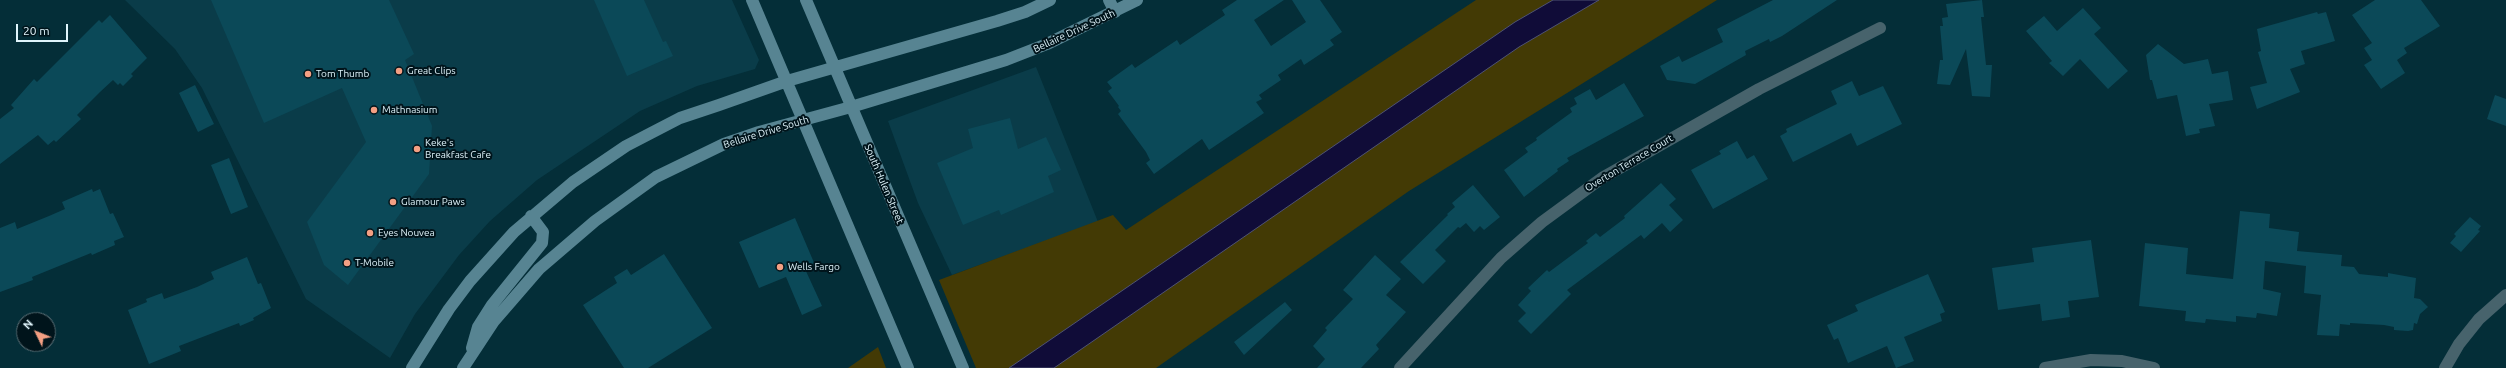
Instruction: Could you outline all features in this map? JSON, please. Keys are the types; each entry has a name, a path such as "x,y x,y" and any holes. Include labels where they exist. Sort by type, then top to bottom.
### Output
{"main road":[{"path":"752,0 908,368"},
{"name":"South Hulen Street","path":"806,0 963,368"},
{"path":"412,368 449,309 470,281 531,216 601,161 680,118 787,81 997,21 1025,12 1050,0"},
{"path":"1109,0 1115,12"},
{"name":"Bellaire Drive South","path":"463,368 503,310 539,269 569,241 640,187 674,167 724,144 803,120 851,108 1006,60 1047,44 1137,0"},
{"path":"470,356 474,337 485,315 542,243 543,232 531,216"}],"street":[{"name":"Overton Terrace Court","path":"1400,368 1501,258 1542,222 1602,178 1759,89 1880,28"},
{"path":"2445,368 2459,344 2479,319 2506,295"},
{"path":"2045,368 2092,360 2122,361 2154,368"}],"shaded area":[{"path":"125,0 732,0 759,60 755,69 697,86 640,111 537,180 490,221 459,255 415,314 390,358 306,299 202,88 175,49"},
{"path":"1476,0 1717,0 1409,191 1156,368 976,368 939,280 1113,215 1126,230"},
{"path":"1553,0 1599,0 1519,47 1054,368 1009,368 1515,22"},
{"path":"1036,67 1098,222 952,275 918,203 888,121"},
{"path":"878,347 886,368 848,368"}],"building":[{"path":"211,0 389,0 414,54 405,60 432,126 429,174 348,285 324,265 307,222 366,142 342,88 264,123"},
{"path":"594,0 644,0 663,42 666,41 673,56 627,76"},
{"path":"1237,0 1284,0 1254,20 1271,46 1306,22 1292,0 1320,0 1342,32 1330,40 1334,45 1304,65 1301,59 1278,75 1281,80 1259,95 1262,99 1256,102 1264,113 1209,150 1202,139 1154,174 1146,163 1150,160 1146,152 1118,114 1121,111 1108,91 1112,88 1107,82 1132,64 1135,68 1177,40 1180,45 1225,15 1222,10"},
{"path":"1773,0 1837,0 1782,36 1770,42 1769,39 1745,51 1746,55 1695,84 1667,80 1660,66 1679,56 1682,62 1723,42 1717,29"},
{"path":"1982,0 1984,17 1981,17 1986,65 1992,65 1990,97 1972,96 1966,49 1950,85 1937,84 1940,60 1943,60 1940,26 1943,26 1942,18 1948,17 1946,4"},
{"path":"2375,0 2421,0 2440,26 2404,48 2407,53 2397,60 2405,73 2381,89 2364,65 2372,60 2364,48 2372,43 2352,15"},
{"path":"2083,8 2101,28 2094,34 2128,71 2108,89 2080,59 2063,76 2049,63 2052,61 2026,31 2044,16 2057,31"},
{"path":"2317,12 2318,14 2326,12 2335,41 2301,51 2305,64 2290,69 2300,92 2257,109 2250,87 2267,83 2258,52 2261,51 2257,29"},
{"path":"110,15 147,58 131,74 133,76 123,86 120,83 118,85 113,80 100,92 77,115 81,119 56,142 54,140 48,145 38,135 0,164 0,119 14,108 11,105 34,79 37,82 99,20 102,23"},
{"path":"2158,44 2184,64 2208,59 2212,74 2228,71 2233,100 2209,104 2215,126 2199,129 2200,133 2186,136 2177,95 2157,99 2152,80 2150,80 2146,55"},
{"path":"1852,81 1859,96 1883,86 1902,124 1857,146 1851,133 1793,162 1780,136 1787,132 1786,129 1837,104 1831,91"},
{"path":"1624,83 1644,116 1567,158 1569,161 1557,169 1558,171 1524,197 1504,170 1528,152 1525,148 1537,140 1536,138 1572,112 1570,108 1577,104 1574,98 1590,89 1596,100"},
{"path":"195,85 214,124 198,132 179,93"},
{"path":"2495,95 2506,99 2506,126 2487,119"},
{"path":"1010,118 1018,149 1046,137 1061,170 1048,176 1054,192 1001,215 999,210 963,225 937,163 973,148 968,129"},
{"path":"1737,141 1747,159 1754,155 1768,179 1713,209 1691,170 1721,154 1719,151"},
{"path":"229,158 248,207 231,214 211,165"},
{"path":"1661,183 1676,199 1669,205 1683,220 1670,232 1662,223 1644,239 1641,235 1567,290 1571,294 1531,334 1518,321 1526,313 1518,305 1531,291 1528,288 1547,270 1549,272 1588,243 1586,241 1596,233 1600,237 1625,218 1624,216"},
{"path":"1473,185 1500,217 1484,230 1480,226 1474,232 1466,223 1460,228 1458,227 1435,250 1446,261 1423,284 1400,262 1448,215 1447,214 1455,207 1452,203"},
{"path":"92,189 93,192 100,189 110,214 113,213 124,237 114,241 115,245 32,277 33,280 0,292 0,228 15,222 17,229 49,216 65,209 62,202"},
{"path":"2240,211 2270,214 2269,228 2299,232 2297,251 2342,255 2341,266 2354,267 2359,274 2388,277 2388,273 2416,278 2414,298 2420,299 2428,307 2420,314 2417,324 2414,323 2413,330 2394,330 2394,327 2384,325 2350,323 2350,325 2340,324 2339,336 2317,335 2321,295 2304,293 2306,266 2265,261 2263,289 2281,293 2277,316 2257,313 2256,318 2236,316 2236,322 2206,319 2205,323 2185,321 2186,311 2139,306 2145,243 2188,248 2186,274 2233,279"},
{"path":"2470,217 2481,226 2478,230 2480,231 2461,252 2450,243 2456,236 2454,234"},
{"name":"Wells Fargo","path":"795,218 815,265 805,269 822,306 802,315 786,277 759,288 739,242"},
{"path":"2091,240 2099,297 2068,301 2070,317 2042,321 2040,304 1998,310 1992,268 2034,262 2032,248"},
{"path":"664,254 712,328 648,368 624,368 583,305 617,283 614,277 627,269 631,275"},
{"path":"1375,255 1401,279 1386,295 1406,312 1376,345 1379,349 1361,368 1317,368 1325,359 1313,346 1327,330 1325,328 1353,299 1343,290"},
{"path":"247,257 258,284 261,283 271,308 253,318 254,320 240,326 239,323 179,346 181,351 149,364 128,310 147,302 146,299 162,293 164,299 197,287 214,279 211,272"},
{"path":"1928,274 1945,312 1940,314 1942,321 1904,337 1914,361 1896,368 1887,346 1848,363 1838,338 1834,340 1827,325 1858,311 1855,305"},
{"path":"1285,302 1292,310 1244,355 1234,342"}],"place":[{"name":"Great Clips","path":"399,71"},
{"name":"Tom Thumb","path":"308,74"},
{"name":"Mathnasium","path":"374,110"},
{"name":"Keke's Breakfast Cafe","path":"417,149"},
{"name":"Glamour Paws","path":"393,202"},
{"name":"Eyes Nouvea","path":"370,233"},
{"name":"T-Mobile","path":"347,263"},
{"name":"Wells Fargo","path":"780,267"}]}
